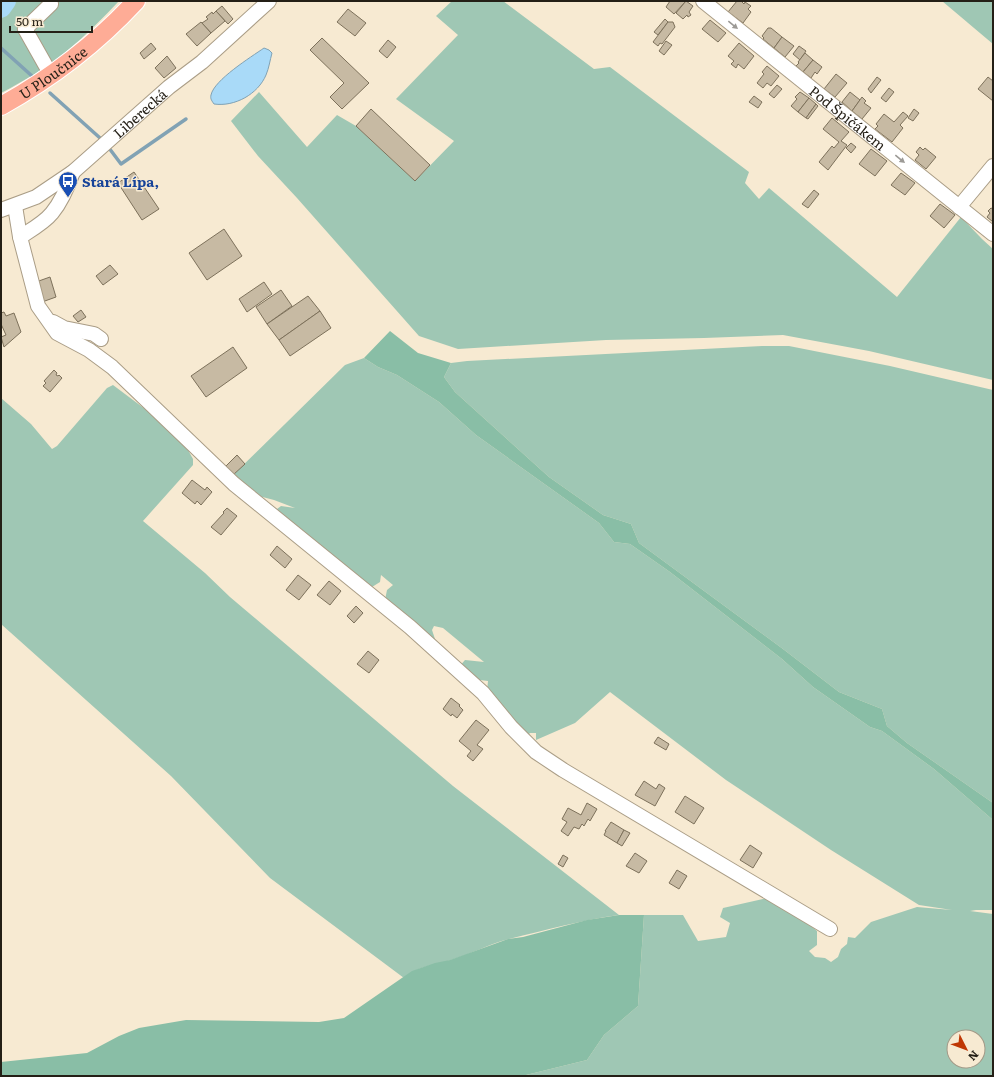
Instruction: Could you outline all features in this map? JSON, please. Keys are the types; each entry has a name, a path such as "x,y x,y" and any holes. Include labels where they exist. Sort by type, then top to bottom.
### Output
{"main road":[{"name":"U Ploučnice","path":"1,106 51,75 81,52 136,1"}],"street":[{"path":"50,1 51,4 24,30 51,75"},
{"name":"Liberecká","path":"1,210 36,197 74,172 169,87 202,62 269,1"},
{"name":"Pod Špičákem","path":"703,1 993,234"},
{"path":"960,207 993,166"},
{"path":"20,237 36,227 52,213 66,190 74,172"},
{"path":"15,206 20,237 38,306 56,333 89,350 112,367 234,484 375,597 446,657 483,692 512,727 536,752 570,774 830,929"},
{"path":"46,318 64,328 94,334 101,339"}],"green space":[{"path":"1,1 119,1 101,20 60,56 36,73 1,93"},
{"path":"452,1 503,1 594,69 610,67 749,172 745,183 759,199 769,188 897,297 961,217 993,249 993,380 869,351 783,335 606,340 458,349 419,336 258,156 231,121 259,92 307,147 337,115 356,126 415,181 454,141 396,99 458,35 436,16"},
{"path":"942,1 993,1 993,44"},
{"path":"390,331 418,353 451,363 444,377 455,392 549,477 603,515 631,524 639,543 839,692 882,709 887,726 907,743 993,803 993,820 934,769 882,731 870,727 813,687 782,659 670,572 630,544 614,542 599,523 476,435 439,402 397,375 378,367 364,358"},
{"path":"762,346 789,346 890,366 993,390 993,803 907,743 887,726 882,709 839,692 639,543 631,524 603,515 549,477 455,392 444,377 451,363 467,361"},
{"path":"364,358 378,367 397,375 439,402 476,435 599,523 614,542 630,544 670,572 782,659 813,687 870,727 882,731 934,769 993,820 993,910 970,911 993,914 993,1076 522,1076 587,1060 604,1035 638,1006 644,915 683,915 698,941 726,937 730,923 720,917 723,908 767,898 800,917 817,931 817,945 809,951 815,957 825,958 831,962 838,957 841,949 847,944 848,937 855,938 871,922 917,907 952,910 919,905 831,850 726,780 610,692 575,723 536,740 536,733 530,733 526,737 487,691 488,681 472,679 459,667 465,660 484,662 443,628 434,626 432,630 436,642 385,600 387,590 393,585 381,575 380,582 372,587 282,517 277,509 281,506 295,508 255,495 233,475 345,365"},
{"path":"113,385 153,415 183,441 193,459 193,465 143,521 205,573 230,597 453,786 619,915 578,922 502,941 458,958 421,968 404,978 270,878 171,776 1,624 1,398 31,424 52,449 57,446 107,388"},
{"path":"619,915 644,915 638,1006 604,1035 587,1060 522,1076 1,1076 1,1062 87,1053 119,1036 139,1028 186,1020 319,1022 344,1018 412,971 435,963 450,960 508,939 523,937 587,920"}],"water":[{"path":"264,48 272,53 266,75 257,88 245,98 238,101 214,104 211,99 211,95 219,83 234,69"}],"building":[{"path":"670,1 686,1 674,14 666,7"},
{"path":"686,1 693,6 689,12 691,15 688,17 687,15 683,19 676,13"},
{"path":"737,1 741,1 744,4 745,2 751,6 748,9 751,12 743,23 728,12"},
{"path":"222,6 233,19 228,24 216,11"},
{"path":"348,9 366,23 355,36 337,22"},
{"path":"216,11 225,21 211,33 202,23 208,19 206,17 212,12 213,14"},
{"path":"665,19 668,22 658,35 654,32"},
{"path":"710,20 726,33 718,42 702,29"},
{"path":"201,22 211,33 197,46 186,34"},
{"path":"668,22 673,22 675,27 662,44 660,43 658,46 653,42"},
{"path":"768,28 771,28 782,37 774,48 763,39 764,38 762,36"},
{"path":"782,37 794,46 785,57 774,48"},
{"path":"322,38 369,83 342,109 330,97 344,83 310,50"},
{"path":"388,40 396,47 387,58 379,51"},
{"path":"666,41 672,45 664,55 659,51"},
{"path":"151,43 156,49 144,59 140,53"},
{"path":"739,43 754,56 744,69 738,64 736,68 731,64 734,61 728,56"},
{"path":"799,46 806,51 800,60 793,54"},
{"path":"805,53 813,60 803,72 796,66"},
{"path":"167,56 176,68 164,78 155,68"},
{"path":"813,60 822,67 817,74 815,72 811,78 803,72"},
{"path":"767,66 779,76 771,86 767,83 763,88 757,83 764,74 762,72"},
{"path":"836,74 847,83 835,97 824,89"},
{"path":"877,77 881,80 871,93 868,89"},
{"path":"988,77 993,81 993,101 978,89"},
{"path":"777,85 782,89 774,98 769,94"},
{"path":"889,88 894,92 886,102 881,98"},
{"path":"800,92 809,98 798,112 791,106 797,99 795,97"},
{"path":"850,92 860,100 852,111 842,102"},
{"path":"754,96 762,102 758,108 749,102"},
{"path":"862,97 866,101 864,103 871,108 862,119 852,111"},
{"path":"809,98 816,104 806,118 798,112"},
{"path":"816,104 818,106 808,119 806,118"},
{"path":"371,109 430,165 415,181 356,126"},
{"path":"914,109 919,113 913,121 908,118"},
{"path":"903,112 908,116 900,125 903,128 892,142 875,129 878,126 876,124 884,114 894,122"},
{"path":"832,118 849,132 841,141 847,145 828,170 819,162 832,146 834,148 839,142 823,129"},
{"path":"851,143 856,147 851,153 846,148"},
{"path":"920,147 923,150 925,148 936,157 926,169 915,160 919,155 916,152"},
{"path":"871,149 887,161 875,176 859,164"},
{"path":"134,172 159,209 142,220 118,183"},
{"path":"901,173 915,183 905,195 891,185"},
{"path":"814,190 819,194 808,208 802,204"},
{"path":"940,204 955,215 944,228 930,216"},
{"path":"991,208 993,209 993,222 987,217 990,213 988,211"},
{"path":"224,229 242,256 207,280 189,253"},
{"path":"110,265 118,274 103,285 96,276"},
{"path":"50,277 56,297 42,302 36,282"},
{"path":"264,282 272,294 247,312 239,299"},
{"path":"281,290 292,306 267,324 256,307"},
{"path":"308,296 320,311 279,340 267,324"},
{"path":"81,310 86,317 78,322 73,316"},
{"path":"320,311 331,328 290,356 279,340"},
{"path":"4,312 6,316 14,313 21,332 4,347 1,337 6,335 1,324 1,313"},
{"path":"233,347 247,368 206,397 191,376"},
{"path":"54,370 57,373 56,375 59,375 62,378 50,392 43,386 46,383 44,381"},
{"path":"237,455 245,464 233,475 225,467"},
{"path":"192,480 205,490 207,487 212,492 201,505 197,501 195,504 182,493"},
{"path":"227,508 237,516 221,535 211,527"},
{"path":"277,546 292,559 285,568 270,555"},
{"path":"298,575 311,585 299,600 286,590"},
{"path":"329,581 341,591 330,605 317,595"},
{"path":"356,606 363,613 354,623 347,616"},
{"path":"368,651 379,660 369,673 357,664"},
{"path":"451,698 460,705 459,706 463,710 457,718 452,714 451,716 443,709"},
{"path":"476,720 489,730 477,745 483,749 473,761 467,756 471,751 459,741"},
{"path":"658,737 669,744 666,750 654,743"},
{"path":"644,781 656,789 659,784 665,788 655,806 635,795"},
{"path":"685,796 704,808 694,824 675,812"},
{"path":"587,803 597,809 590,821 588,819 584,826 582,824 579,829 574,827 568,836 561,831 567,822 562,819 568,808 581,815"},
{"path":"611,822 624,830 617,843 604,835"},
{"path":"624,830 630,833 622,846 617,843"},
{"path":"750,845 762,853 753,868 740,860"},
{"path":"635,853 647,861 639,873 626,866"},
{"path":"563,855 568,858 563,867 558,864"},
{"path":"677,870 687,876 679,889 669,883"}],"waterway":[{"path":"1,8 6,1"},
{"path":"1,48 32,76"},
{"path":"50,93 100,138"},
{"path":"109,148 121,164 186,119"}],"place":[{"name":"Stará Lípa,","path":"68,198"}]}
